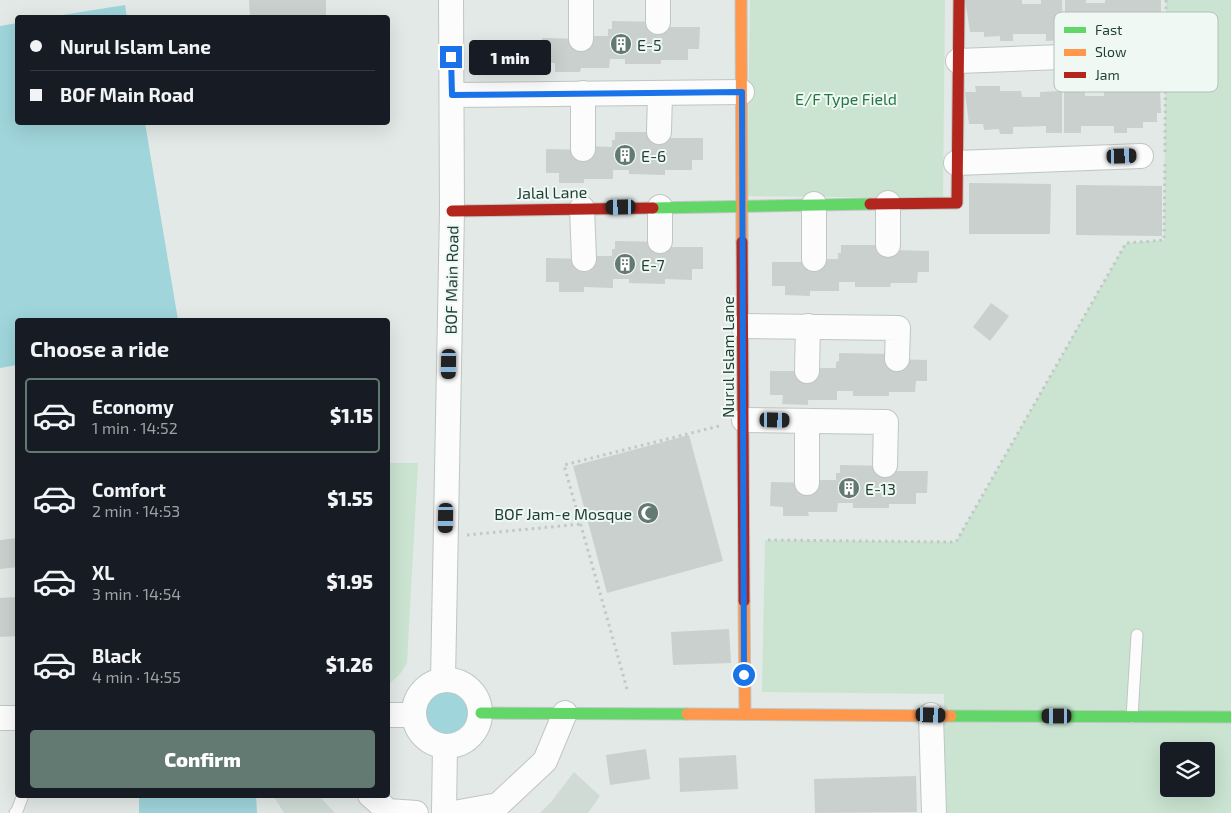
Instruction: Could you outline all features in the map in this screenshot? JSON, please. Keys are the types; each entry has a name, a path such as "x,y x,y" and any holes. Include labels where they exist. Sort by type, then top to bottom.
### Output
{"street":[{"name":"BOF Main Road","path":"443,680 452,210 451,0"},
{"path":"581,0 581,39"},
{"name":"Nurul Islam Lane","path":"741,0 745,714"},
{"path":"959,0 956,163 1141,156"},
{"path":"958,61 1054,57"},
{"path":"452,95 742,92"},
{"path":"659,132 660,93"},
{"path":"583,94 583,149"},
{"name":"Jalal Lane","path":"452,210 957,202 956,163"},
{"path":"888,203 888,245"},
{"path":"814,204 814,259"},
{"path":"660,207 660,242"},
{"path":"582,208 584,259"},
{"path":"743,326 898,328 897,359"},
{"path":"807,371 808,326"},
{"path":"744,420 886,422 886,466"},
{"path":"807,421 807,483"},
{"path":"443,680 454,680 464,684 479,701 481,713 479,724 466,741 456,746 445,747 427,740 415,724 414,705 422,692 433,683 443,680"},
{"path":"481,713 1231,717"},
{"path":"454,813 498,805 545,761 565,713"},
{"path":"390,715 414,715"},
{"path":"931,715 934,813"},
{"path":"0,718 15,718"},
{"path":"444,813 445,747"},
{"path":"373,798 388,811 416,813"}],"lane":[{"path":"1132,716 1137,634"},
{"path":"15,813 22,798"}],"path":[{"path":"762,540 956,542 1126,243 1164,240 1165,92"},
{"path":"634,714 564,465 744,420"},
{"path":"446,537 581,524"}],"shaded area":[{"path":"574,772 600,796 588,813 540,813 551,802"},
{"path":"275,798 321,798 335,813 284,813"}],"green space":[{"name":"E/F Type Field","path":"750,0 945,0 943,198 747,196"},
{"path":"1166,0 1231,0 1231,813 945,813 944,694 762,692 765,540 956,542 1126,243 1164,240 1165,92 1218,92 1218,12 1166,12"},
{"path":"390,463 418,463 407,663 400,674 390,683"}],"water":[{"path":"125,5 127,15 62,15"},
{"path":"15,23 15,125 145,125 178,318 15,318 15,365 0,368 0,26"},
{"path":"447,688 456,690 467,699 472,713 470,722 461,733 447,738 438,736 427,727 422,713 424,704 433,693"},
{"path":"139,798 256,798 257,813 139,813"}],"building":[{"path":"249,0 326,0 326,15 250,15"},
{"path":"965,0 1022,0 1022,4 1041,4 1041,0 1062,0 1062,12 1054,12 1054,41 1046,41 1046,34 1013,34 1013,41 1000,41 1000,36 984,37 984,32 970,32"},
{"path":"1065,0 1086,0 1086,3 1105,3 1105,0 1161,0 1161,12 1065,12"},
{"name":"E-5","path":"612,21 664,22 664,27 700,27 699,49 688,49 688,60 661,60 661,64 625,64 625,59 610,59 609,68 581,68 580,72 555,72 555,63 542,63 542,38 583,39 583,36 608,36 608,29 612,29"},
{"path":"975,86 1000,86 1000,91 1021,91 1022,97 1040,97 1040,92 1062,92 1062,133 1046,133 1046,126 1013,127 1013,134 1000,134 999,129 984,130 983,124 969,124 965,92 976,92"},
{"path":"1064,92 1085,92 1085,96 1104,96 1104,92 1160,92 1161,113 1157,113 1157,122 1143,122 1143,128 1127,128 1127,133 1114,133 1114,126 1081,126 1081,133 1064,133"},
{"name":"E-6","path":"615,132 668,132 668,138 703,138 703,160 692,160 692,170 665,170 665,175 629,174 629,170 613,170 613,179 584,179 584,183 559,183 559,173 546,173 546,149 587,150 587,146 612,147 612,140 615,140"},
{"path":"969,183 1051,184 1050,234 969,234"},
{"path":"1076,185 1162,186 1162,236 1076,235"},
{"name":"E-7","path":"615,241 668,242 668,247 703,247 703,269 692,269 692,280 665,279 665,284 629,283 629,279 613,279 613,288 584,287 584,292 559,292 559,282 546,282 546,258 584,259 587,256 612,256 612,249 615,249"},
{"path":"841,245 888,245 893,250 929,251 929,272 918,272 917,283 891,283 890,287 855,287 855,282 839,282 839,291 810,291 810,296 785,295 785,286 772,286 772,262 812,262 812,259 838,259 838,253 841,253"},
{"path":"991,303 1009,316 990,341 973,327"},
{"path":"839,353 891,354 891,359 927,360 927,381 916,381 915,392 889,392 889,396 853,396 853,391 837,391 837,400 808,400 808,405 782,404 783,395 770,395 770,371 810,371 810,368 836,368 836,362 839,361"},
{"name":"BOF Jam-e Mosque","path":"689,435 723,561 607,593 573,466"},
{"name":"E-13","path":"840,465 892,466 892,471 928,471 927,493 916,493 916,504 889,504 889,508 853,508 853,503 838,503 837,512 808,512 809,516 783,516 783,507 770,506 771,482 811,483 811,480 836,480 836,473 840,473"},
{"path":"15,538 15,567 0,569 0,540"},
{"path":"15,597 15,636 0,637 0,598"},
{"path":"729,629 731,663 673,665 671,632"},
{"path":"646,749 650,779 610,785 606,755"},
{"path":"736,755 738,789 680,792 679,758"},
{"path":"916,776 917,812 815,813 814,779"}],"traffic: fast":[{"path":"653,208 870,204"},
{"path":"481,713 687,714"},
{"path":"951,716 1231,717"}],"traffic: slow":[{"path":"741,0 742,242"},
{"path":"744,601 745,714"},
{"path":"687,714 951,716"}],"traffic: jam":[{"path":"870,204 957,203 959,0"},
{"path":"452,211 653,208"},
{"path":"742,242 744,601"}],"place":[{"name":"E-5","path":"621,44"},
{"name":"E-6","path":"625,155"},
{"name":"E-7","path":"625,264"},
{"name":"E-13","path":"849,488"},
{"name":"BOF Jam-e Mosque","path":"648,513"}],"route":[{"path":"451,57 452,95 742,92 744,675"}]}
